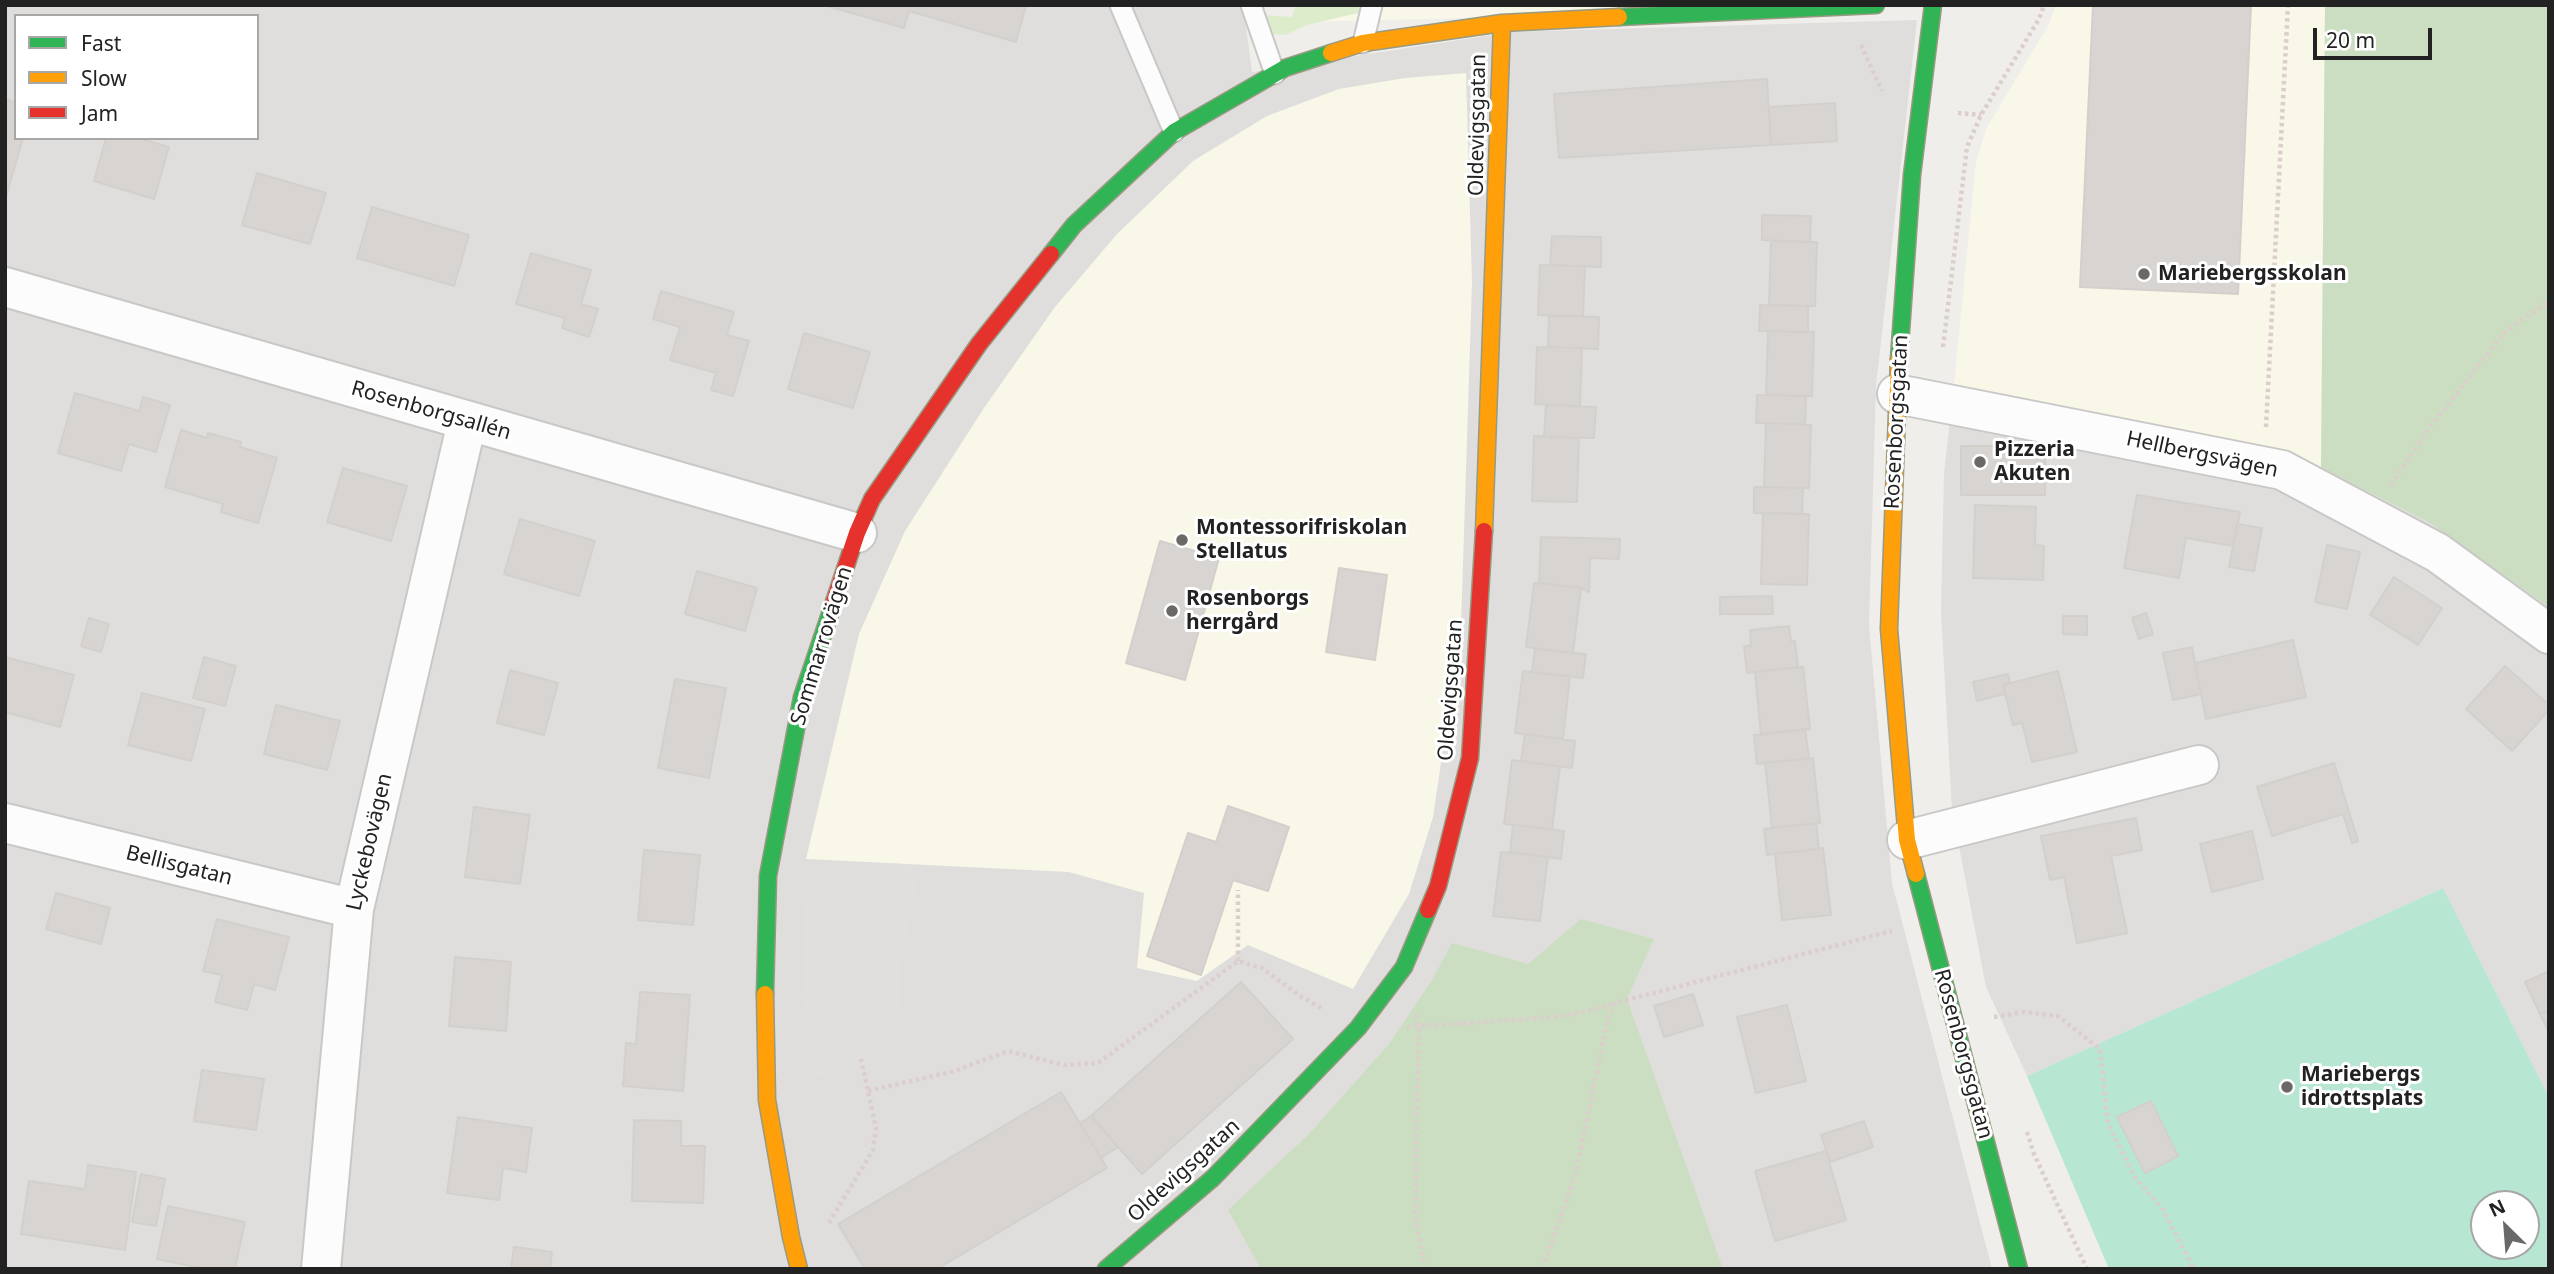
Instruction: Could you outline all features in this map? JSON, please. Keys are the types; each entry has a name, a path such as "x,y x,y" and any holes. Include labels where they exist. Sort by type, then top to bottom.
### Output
{"street":[{"name":"Sommarrovägen","path":"799,1269 767,1100 764,961 768,876 802,697 857,533 872,499 979,344 1074,225 1174,132 1285,68 1363,43 1502,14 1876,5"},
{"name":"Rosenborgsgatan","path":"1933,5 1912,175 1897,394 1889,629 1907,840 2019,1269"},
{"name":"Oldevigsgatan","path":"1106,1269 1213,1178 1358,1028 1404,967 1437,886 1470,758 1485,516 1502,14"},
{"name":"Rosenborgsallén","path":"5,287 857,533"},
{"name":"Hellbergsvägen","path":"1897,394 2282,470 2438,553 2549,634"},
{"name":"Lyckebovägen","path":"321,1269 354,909 467,422"},
{"path":"1907,840 2199,765"},
{"name":"Bellisgatan","path":"5,823 354,909"}],"lane":[{"path":"1120,5 1174,132"},
{"path":"1251,5 1275,74"},
{"path":"1363,43 1372,5"}],"path":[{"path":"1936,402 1967,147 1981,116 2039,19 2044,5"},
{"path":"2263,466 2288,5"},
{"path":"1861,44 1889,106 1921,108"},
{"path":"2373,518 2390,486 2430,427 2505,332 2549,301"},
{"path":"1238,890 1238,961"},
{"path":"1238,961 1262,968 1300,996 1358,1028 1419,1027 1556,1017 1584,1012 1928,922"},
{"path":"868,1091 955,1071 1008,1051 1064,1065 1098,1063 1238,961"},
{"path":"1404,967 1419,1027 1415,1215 1424,1269"},
{"path":"1543,1269 1576,1172 1608,1017 1615,1003"},
{"path":"1996,1030 1992,1017 2024,1012 2058,1016 2100,1049 2108,1124 2136,1179 2162,1208 2194,1269"},
{"path":"791,1237 828,1224 873,1150 876,1128 861,1059"},
{"path":"2026,1129 2034,1154 2087,1269"}],"shaded area":[{"path":"5,5 1248,5 1245,19 1252,72 1511,32 1917,20 1876,386 1869,625 1892,883 1992,1269 5,1269"},
{"path":"1301,5 1774,5 1510,17 1297,22"},
{"name":"Mariebergsskolan","path":"2056,5 2325,5 2321,468 1954,385 1976,162 1987,127 2048,26"},
{"name":"Montessorifriskolan Stellatus","path":"1466,73 1472,283 1461,626 1433,817 1409,894 1353,989 1248,945 1197,981 1137,968 1144,893 1069,872 806,859 859,634 905,531 984,408 1055,307 1117,234 1193,161 1267,116 1339,89 1405,78"},
{"path":"1954,385 2321,468 2345,463 2549,580 2549,1097 2443,888 2027,1076 1986,987 1952,810 1941,612 1944,473"},
{"path":"888,863 921,866 899,970 905,1054 802,1080 803,904 843,905"}],"green space":[{"path":"1296,5 1363,5 1362,12 1307,25 1285,35 1270,34 1263,15 1292,17"},
{"path":"2325,5 2549,5 2549,607 2427,521 2321,468"},
{"name":"Mariebergs idrottsplats","path":"2443,888 2549,1097 2549,1269 2109,1269 2027,1076"},
{"path":"1581,919 1654,939 1627,999 1723,1269 1261,1269 1228,1210 1309,1134 1389,1044 1432,980 1452,943 1528,964"}],"building":[{"path":"824,5 1026,5 1016,42 909,11 904,28"},
{"path":"2093,5 2251,5 2238,294 2080,287"},
{"path":"1767,79 1771,145 1559,158 1554,94"},
{"path":"5,99 14,102 14,140 22,140 5,200"},
{"path":"1835,103 1837,141 1771,145 1769,107"},
{"path":"105,140 145,140 169,147 154,199 94,181"},
{"path":"257,173 326,193 310,244 242,225"},
{"path":"372,207 469,235 454,286 357,258"},
{"path":"1762,215 1811,216 1810,242 1762,240"},
{"path":"1552,236 1601,237 1601,267 1550,265"},
{"path":"1771,241 1817,242 1815,306 1769,305"},
{"path":"531,253 591,270 581,304 598,309 589,337 562,328 565,318 516,304"},
{"path":"1540,265 1585,266 1583,316 1538,315"},
{"path":"661,291 734,312 727,335 749,341 733,396 711,390 716,373 670,360 680,327 653,319"},
{"path":"1760,305 1808,306 1808,332 1759,331"},
{"path":"1549,316 1599,317 1598,349 1548,347"},
{"path":"1768,331 1814,332 1812,396 1766,395"},
{"path":"804,333 870,352 853,408 788,389"},
{"path":"1537,347 1582,348 1580,406 1535,404"},
{"path":"75,393 139,411 143,397 170,405 156,452 129,444 121,471 58,453"},
{"path":"1757,395 1806,396 1805,424 1756,423"},
{"path":"1546,405 1596,407 1594,438 1544,437"},
{"path":"1766,423 1811,425 1809,488 1764,487"},
{"path":"181,430 207,438 208,433 241,442 240,447 277,458 258,523 221,512 223,504 165,487"},
{"path":"1534,436 1579,438 1577,502 1532,501"},
{"path":"1961,446 2045,446 2045,495 1961,495"},
{"path":"343,468 407,486 391,541 327,522"},
{"path":"1754,487 1803,488 1802,514 1754,513"},
{"path":"2137,495 2240,512 2233,546 2186,538 2179,578 2124,568"},
{"path":"1975,505 2036,507 2035,545 2044,546 2043,580 1973,578"},
{"path":"1763,513 1809,514 1807,585 1761,584"},
{"path":"520,519 595,541 579,596 504,574"},
{"path":"2237,524 2262,528 2254,571 2229,567"},
{"path":"1541,537 1620,539 1619,559 1590,558 1589,592 1581,588 1539,583"},
{"name":"Rosenborgs herrgård","path":"1160,541 1219,558 1185,680 1126,663"},
{"path":"2327,545 2360,552 2347,609 2315,602"},
{"path":"1339,568 1387,575 1375,660 1326,652"},
{"path":"697,571 757,588 745,631 685,614"},
{"path":"2394,577 2442,608 2418,645 2370,615"},
{"path":"1534,583 1581,588 1573,653 1526,647"},
{"path":"1772,596 1773,614 1720,614 1720,597"},
{"path":"2146,613 2153,634 2139,639 2132,618"},
{"path":"2063,616 2087,616 2087,635 2063,634"},
{"path":"89,618 109,624 101,652 81,646"},
{"path":"1789,626 1791,641 1795,641 1798,667 1747,673 1744,647 1751,645 1750,630"},
{"path":"2293,640 2306,697 2206,719 2195,663"},
{"path":"2192,647 2201,694 2173,700 2163,653"},
{"path":"1535,649 1586,654 1583,678 1532,672"},
{"path":"5,657 74,675 60,727 5,712"},
{"path":"204,657 236,666 225,706 193,698"},
{"path":"2505,666 2549,705 2549,710 2512,751 2466,709"},
{"path":"1803,667 1810,729 1761,735 1755,672"},
{"path":"510,670 558,683 544,735 497,723"},
{"path":"1523,671 1570,676 1563,739 1515,733"},
{"path":"2058,671 2077,752 2032,762 2022,723 2013,725 2003,685"},
{"path":"2008,674 2010,683 2003,685 2005,694 1977,701 1973,682"},
{"path":"675,679 726,688 709,778 658,768"},
{"path":"142,693 205,709 191,761 128,745"},
{"path":"276,705 340,721 327,770 264,754"},
{"path":"1805,729 1809,758 1757,764 1754,735"},
{"path":"1525,734 1575,741 1572,768 1521,761"},
{"path":"1813,758 1820,823 1772,828 1765,763"},
{"path":"1512,760 1560,766 1552,829 1504,824"},
{"path":"2334,763 2358,841 2352,843 2343,814 2272,836 2257,787"},
{"path":"1228,806 1289,827 1268,891 1233,880 1201,975 1147,956 1188,833 1216,842"},
{"path":"474,807 530,815 520,884 465,877"},
{"path":"2136,818 2142,850 2111,856 2127,933 2077,943 2064,877 2050,880 2041,836"},
{"path":"1816,823 1819,849 1767,855 1764,829"},
{"path":"1513,825 1564,831 1561,859 1510,852"},
{"path":"2252,831 2263,879 2212,892 2200,844"},
{"path":"1823,848 1831,915 1782,920 1775,854"},
{"path":"644,850 700,855 693,925 638,920"},
{"path":"1501,852 1548,857 1540,921 1493,916"},
{"path":"56,893 110,908 101,944 46,929"},
{"path":"217,919 289,937 275,990 254,984 247,1010 215,1002 222,975 203,971"},
{"path":"455,957 511,962 506,1031 449,1026"},
{"path":"2549,971 2549,1010 2540,1014 2525,982"},
{"path":"1241,982 1293,1039 1142,1174 1091,1116"},
{"path":"640,992 690,995 683,1091 623,1086 626,1043 636,1044"},
{"path":"1693,994 1703,1025 1664,1037 1654,1006"},
{"path":"1787,1005 1806,1081 1756,1093 1737,1017"},
{"path":"2549,1010 2549,1032 2540,1014"},
{"path":"202,1070 264,1079 256,1130 194,1121"},
{"path":"1061,1092 1107,1168 937,1269 865,1269 838,1224"},
{"path":"2151,1101 2178,1156 2145,1173 2117,1117"},
{"path":"1091,1116 1118,1147 1101,1158 1080,1123"},
{"path":"458,1117 532,1128 526,1172 503,1168 499,1200 447,1193"},
{"path":"634,1120 681,1121 681,1146 705,1146 703,1203 632,1201"},
{"path":"1864,1121 1873,1147 1830,1162 1821,1135"},
{"path":"1826,1151 1846,1220 1775,1241 1755,1171"},
{"path":"88,1165 136,1172 125,1250 21,1234 29,1181 85,1189"},
{"path":"141,1174 165,1179 156,1226 132,1222"},
{"path":"168,1206 245,1222 235,1269 206,1269 157,1259"},
{"path":"514,1247 552,1252 550,1269 511,1269"}],"traffic: fast":[{"path":"1619,17 1876,5"},
{"path":"1899,359 1912,175 1933,5"},
{"path":"1051,254 1074,225 1174,132 1285,68 1331,53"},
{"path":"765,994 768,876 802,697 834,602"},
{"path":"1916,874 2019,1269"},
{"path":"1106,1269 1213,1178 1358,1028 1404,967 1428,910"}],"traffic: slow":[{"path":"1331,53 1363,43 1502,23 1619,17"},
{"path":"1484,531 1502,23"},
{"path":"1899,359 1889,629 1907,840 1916,874"},
{"path":"765,994 767,1100 799,1269"}],"traffic: jam":[{"path":"834,602 857,533 872,499 979,344 1051,254"},
{"path":"1428,910 1438,886 1470,758 1484,531"}],"place":[{"name":"Mariebergsskolan","path":"2144,274"},
{"name":"Pizzeria Akuten","path":"1980,462"},
{"name":"Montessorifriskolan Stellatus","path":"1182,540"},
{"name":"Rosenborgs herrgård","path":"1172,611"},
{"name":"Mariebergs idrottsplats","path":"2287,1087"}]}
